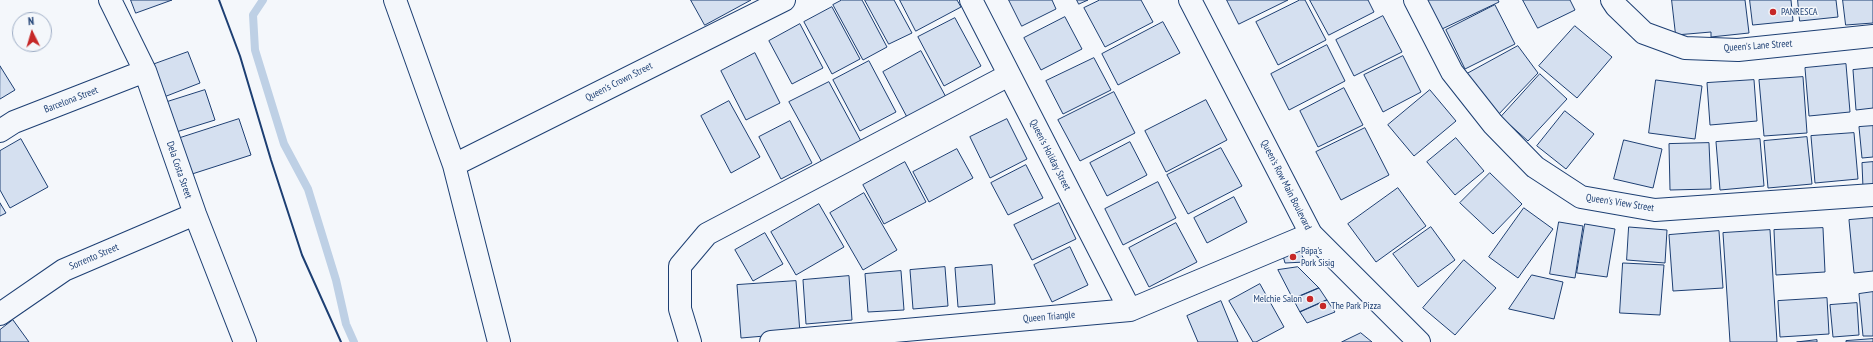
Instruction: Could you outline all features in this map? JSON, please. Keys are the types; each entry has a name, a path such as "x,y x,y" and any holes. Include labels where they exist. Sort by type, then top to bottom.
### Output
{"street":[{"name":"Dela Costa Street","path":"110,0 144,71 195,214 245,342"},
{"path":"395,0 454,165 499,342"},
{"name":"Queen's Crown Street","path":"454,165 784,0"},
{"name":"Queen's Holiday Street","path":"971,0 1130,310"},
{"name":"Queen's Row Main Boulevard","path":"1190,0 1311,234 1419,342"},
{"name":"Queen's View Street","path":"1415,0 1452,72 1493,124 1535,167 1581,197 1655,210 1873,195"},
{"name":"Queen's Lane Street","path":"1612,0 1616,6 1644,32 1685,48 1738,50 1873,36"},
{"name":"Barcelona Street","path":"0,131 14,122 144,71"},
{"path":"690,342 680,309 680,266 707,234 1009,75"},
{"name":"Sorrento Street","path":"0,314 64,270 195,214"},
{"name":"Queen Triangle","path":"771,342 1130,310 1311,234"}],"building":[{"path":"131,0 172,0 136,13"},
{"path":"691,0 751,0 705,25"},
{"path":"842,0 862,0 887,47 863,60 833,5"},
{"path":"865,0 894,0 912,33 889,44"},
{"path":"900,0 957,0 961,7 916,31"},
{"path":"1009,0 1052,0 1056,9 1022,26"},
{"path":"1077,0 1088,0 1079,4"},
{"path":"1100,0 1141,0 1153,22 1105,47 1084,8"},
{"path":"1227,0 1288,0 1239,24"},
{"path":"1300,0 1305,0 1326,40 1278,65 1256,22"},
{"path":"1310,0 1368,0 1374,12 1329,35"},
{"path":"1427,0 1498,0 1499,2 1442,29"},
{"path":"1523,0 1570,0 1575,10 1538,28"},
{"path":"1672,0 1745,0 1749,33 1711,37 1711,32 1676,35"},
{"path":"1750,0 1791,0 1793,21 1753,25"},
{"path":"1798,0 1836,0 1838,17 1800,21"},
{"path":"1843,0 1873,0 1873,23 1846,25"},
{"path":"1495,5 1515,44 1465,69 1446,30"},
{"path":"832,7 860,59 832,74 804,22"},
{"path":"1383,16 1402,52 1354,76 1336,40"},
{"path":"1065,17 1082,49 1041,70 1024,38"},
{"path":"955,18 981,66 944,86 918,37"},
{"path":"1163,22 1180,53 1118,85 1102,54"},
{"path":"800,24 823,68 792,84 769,41"},
{"path":"1575,26 1612,57 1577,98 1539,66"},
{"path":"1327,45 1345,81 1289,110 1271,74"},
{"path":"1518,46 1538,73 1497,116 1465,75"},
{"path":"921,51 947,99 908,119 883,72"},
{"path":"188,52 200,83 164,97 152,65"},
{"path":"755,53 780,103 746,120 721,71"},
{"path":"1403,56 1421,92 1383,112 1364,75"},
{"path":"1094,58 1111,90 1063,114 1046,81"},
{"path":"869,61 896,112 860,131 833,80"},
{"path":"1846,64 1850,112 1809,116 1805,68"},
{"path":"0,66 15,90 0,99"},
{"path":"1873,68 1873,108 1856,110 1853,70"},
{"path":"1540,74 1567,99 1528,141 1501,117"},
{"path":"1803,77 1807,133 1764,136 1759,80"},
{"path":"1656,80 1702,86 1695,139 1649,133"},
{"path":"1754,80 1757,121 1710,125 1707,83"},
{"path":"829,82 862,143 823,164 789,102"},
{"path":"1344,88 1363,125 1318,147 1300,111"},
{"path":"205,90 215,120 173,133 164,103"},
{"path":"1430,90 1456,121 1414,156 1388,125"},
{"path":"1114,92 1135,133 1080,161 1058,120"},
{"path":"1206,100 1227,140 1166,172 1145,131"},
{"path":"729,101 760,157 731,173 701,116"},
{"path":"1565,111 1594,134 1566,169 1537,146"},
{"path":"239,119 251,155 189,175 177,139"},
{"path":"1007,119 1027,159 990,178 970,137"},
{"path":"790,121 812,163 781,179 759,137"},
{"path":"1873,126 1873,157 1862,158 1859,127"},
{"path":"1365,128 1389,175 1341,200 1316,152"},
{"path":"1854,133 1858,179 1815,183 1811,136"},
{"path":"1807,137 1812,184 1768,188 1764,141"},
{"path":"1456,138 1484,171 1455,195 1427,162"},
{"path":"21,139 48,187 10,208 0,190 0,151"},
{"path":"1760,139 1764,186 1720,190 1716,142"},
{"path":"1624,140 1662,149 1653,188 1614,179"},
{"path":"1130,142 1147,175 1107,196 1090,163"},
{"path":"1709,143 1711,189 1670,190 1669,144"},
{"path":"1221,148 1242,186 1188,214 1167,175"},
{"path":"957,149 973,178 929,202 913,172"},
{"path":"905,162 926,202 884,224 863,185"},
{"path":"1873,162 1873,187 1863,188 1862,163"},
{"path":"1026,165 1043,198 1008,215 991,183"},
{"path":"1490,173 1522,204 1493,234 1460,203"},
{"path":"1158,182 1176,218 1123,245 1105,209"},
{"path":"1398,188 1426,226 1376,262 1348,224"},
{"path":"864,193 897,250 863,270 830,213"},
{"path":"1234,197 1247,222 1207,243 1194,218"},
{"path":"0,203 6,213 0,216"},
{"path":"1059,203 1076,239 1032,260 1014,225"},
{"path":"819,204 844,247 796,275 771,232"},
{"path":"1524,208 1553,229 1518,278 1489,257"},
{"path":"1873,218 1873,271 1854,273 1849,220"},
{"path":"1559,222 1583,226 1575,278 1550,274"},
{"path":"1176,223 1197,262 1149,287 1129,248"},
{"path":"1585,224 1615,229 1607,277 1577,273"},
{"path":"1431,227 1455,260 1418,287 1393,254"},
{"path":"1629,227 1667,230 1665,263 1627,260"},
{"path":"1823,228 1825,272 1776,275 1774,230"},
{"path":"1770,230 1777,342 1730,342 1723,233"},
{"path":"1719,231 1723,288 1673,291 1669,235"},
{"path":"765,233 783,264 753,281 735,250"},
{"path":"1070,247 1088,285 1052,302 1034,265"},
{"name":"Papa's Pork Sisig","path":"1300,251 1305,262 1285,263 1282,252"},
{"path":"1464,260 1496,288 1455,335 1423,308"},
{"path":"1623,263 1664,265 1660,315 1620,313"},
{"path":"992,265 995,304 958,307 955,268"},
{"path":"945,267 948,306 913,309 910,270"},
{"path":"1298,267 1319,288 1293,299 1278,270"},
{"path":"901,271 904,310 868,312 865,274"},
{"path":"1532,275 1563,282 1554,319 1509,309"},
{"path":"849,276 852,320 806,324 803,280"},
{"path":"796,281 800,333 741,338 737,285"},
{"path":"1260,284 1284,327 1256,342 1253,342 1229,301"},
{"name":"Melchie Salon","path":"1319,288 1327,300 1300,312 1293,299"},
{"path":"1873,292 1873,336 1863,336 1859,294"},
{"path":"1827,298 1829,334 1780,337 1778,301"},
{"name":"The Park Pizza","path":"1327,300 1335,312 1307,323 1300,312"},
{"path":"1221,301 1238,342 1198,342 1187,316"},
{"path":"1857,303 1859,335 1833,337 1830,305"},
{"path":"13,320 29,342 0,342 0,330"},
{"path":"1361,333 1372,342 1342,342"},
{"path":"1873,339 1873,342 1846,342 1846,341"},
{"path":"1817,340 1817,342 1797,342"}],"waterway":[{"path":"263,0 253,15 255,50 284,144 308,189 336,280 346,324 354,342"}],"wall":[{"path":"219,0 240,56 271,160 302,255 341,342"}],"place":[{"name":"PANRESCA","path":"1773,12"},
{"name":"Papa's Pork Sisig","path":"1293,257"},
{"name":"Melchie Salon","path":"1310,299"},
{"name":"The Park Pizza","path":"1323,306"}]}
